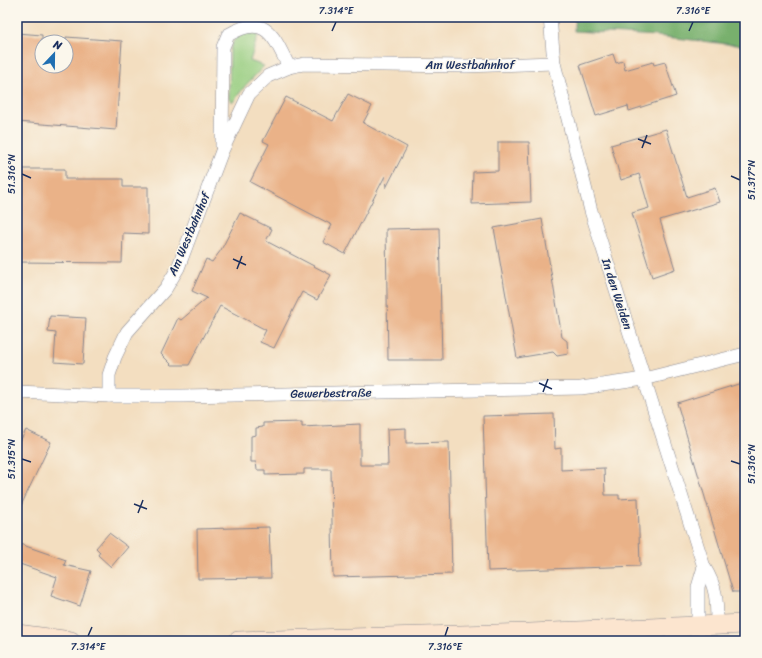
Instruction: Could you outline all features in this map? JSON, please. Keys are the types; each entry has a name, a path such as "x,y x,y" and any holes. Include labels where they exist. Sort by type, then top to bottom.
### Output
{"main road":[{"path":"238,641 745,624"},
{"path":"717,626 745,633"},
{"path":"17,634 71,641"}],"street":[{"name":"In den Weiden","path":"550,17 554,63 591,211 704,567 712,581 717,596 717,626"},
{"name":"Am Westbahnhof","path":"222,151 223,47 228,35 241,27 252,26 264,29 274,38 289,67"},
{"name":"Am Westbahnhof","path":"109,396 109,375 115,357 127,332 166,288 178,268 222,151 249,94 268,76 289,67 304,64 466,66 554,63"},
{"name":"Gewerbestraße","path":"17,392 109,396 581,388 644,379 745,354"},
{"path":"698,626 698,587 704,567"}],"green space":[{"path":"575,17 745,17 745,46 657,36 574,31"},
{"path":"246,32 258,35 250,61 264,66 245,86 233,102 229,99 230,50 234,40"}],"building":[{"path":"17,33 34,34 34,74 74,74 74,38 122,41 116,130 17,122"},
{"path":"613,54 616,63 623,61 625,70 653,62 654,65 665,62 676,96 629,111 628,106 596,116 580,65"},
{"path":"348,94 372,106 363,123 407,147 386,188 385,176 345,254 323,242 332,225 250,182 269,144 263,141 286,97 333,121"},
{"path":"666,129 687,197 715,188 720,202 660,220 675,269 652,277 632,213 649,208 639,174 621,180 611,145"},
{"path":"498,142 529,142 531,202 472,204 473,172 498,171"},
{"path":"17,169 65,169 65,179 123,179 123,187 148,187 148,234 123,233 122,263 17,262"},
{"path":"240,213 272,229 266,241 331,275 317,300 302,292 274,348 260,342 266,330 220,306 189,365 172,365 161,354 178,318 181,320 207,298 192,291 206,259 212,262 221,250"},
{"path":"542,219 562,337 567,341 568,354 557,356 553,352 517,358 494,228"},
{"path":"439,228 442,360 388,360 386,229"},
{"path":"50,316 86,318 83,364 54,362 56,333 48,332"},
{"path":"745,382 745,592 733,592 677,403"},
{"path":"554,414 555,449 561,448 561,470 604,468 605,495 619,495 619,499 638,498 640,566 488,571 483,416"},
{"path":"302,422 302,427 360,424 360,465 388,465 387,429 406,428 406,443 449,442 452,574 333,577 331,469 304,469 304,474 265,475 265,470 257,470 256,462 251,462 251,436 256,435 256,428 263,427 263,423"},
{"path":"26,430 51,442 17,514 17,447"},
{"path":"269,527 271,578 198,579 197,529"},
{"path":"109,533 128,547 111,567 98,555 100,552 96,548"},
{"path":"17,543 66,560 64,565 91,571 80,606 51,596 57,577 17,563"}]}
